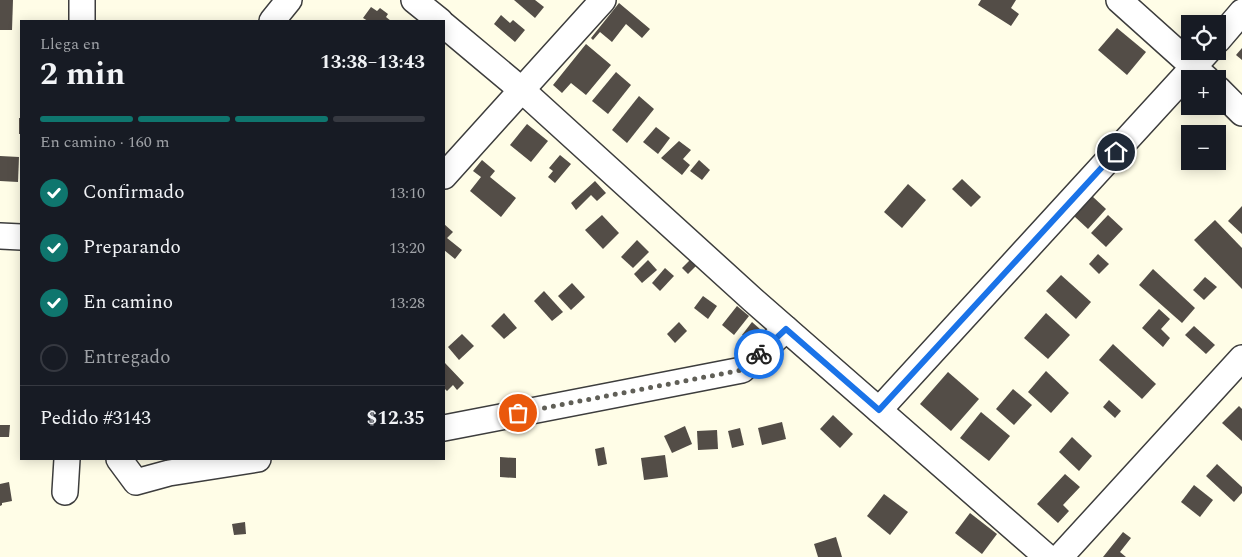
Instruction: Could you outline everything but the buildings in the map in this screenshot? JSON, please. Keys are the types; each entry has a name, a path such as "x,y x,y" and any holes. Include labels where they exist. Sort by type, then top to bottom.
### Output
{"street":[{"path":"82,0 82,20"},
{"path":"273,20 289,0"},
{"path":"414,0 439,20"},
{"path":"445,175 523,91 603,0"},
{"path":"879,410 1203,66 1119,0"},
{"path":"1226,31 1242,12"},
{"path":"445,26 523,91 786,329 1047,557"},
{"path":"1226,97 1242,113"},
{"path":"0,236 20,237"},
{"path":"445,428 742,370 786,329"},
{"path":"1060,557 1242,358"},
{"path":"65,492 67,460"},
{"path":"120,460 136,482 176,466 246,460"}],"way so far":[{"path":"518,413 742,370 759,354"}],"route":[{"path":"759,354 786,329 879,410 1116,152"}]}
